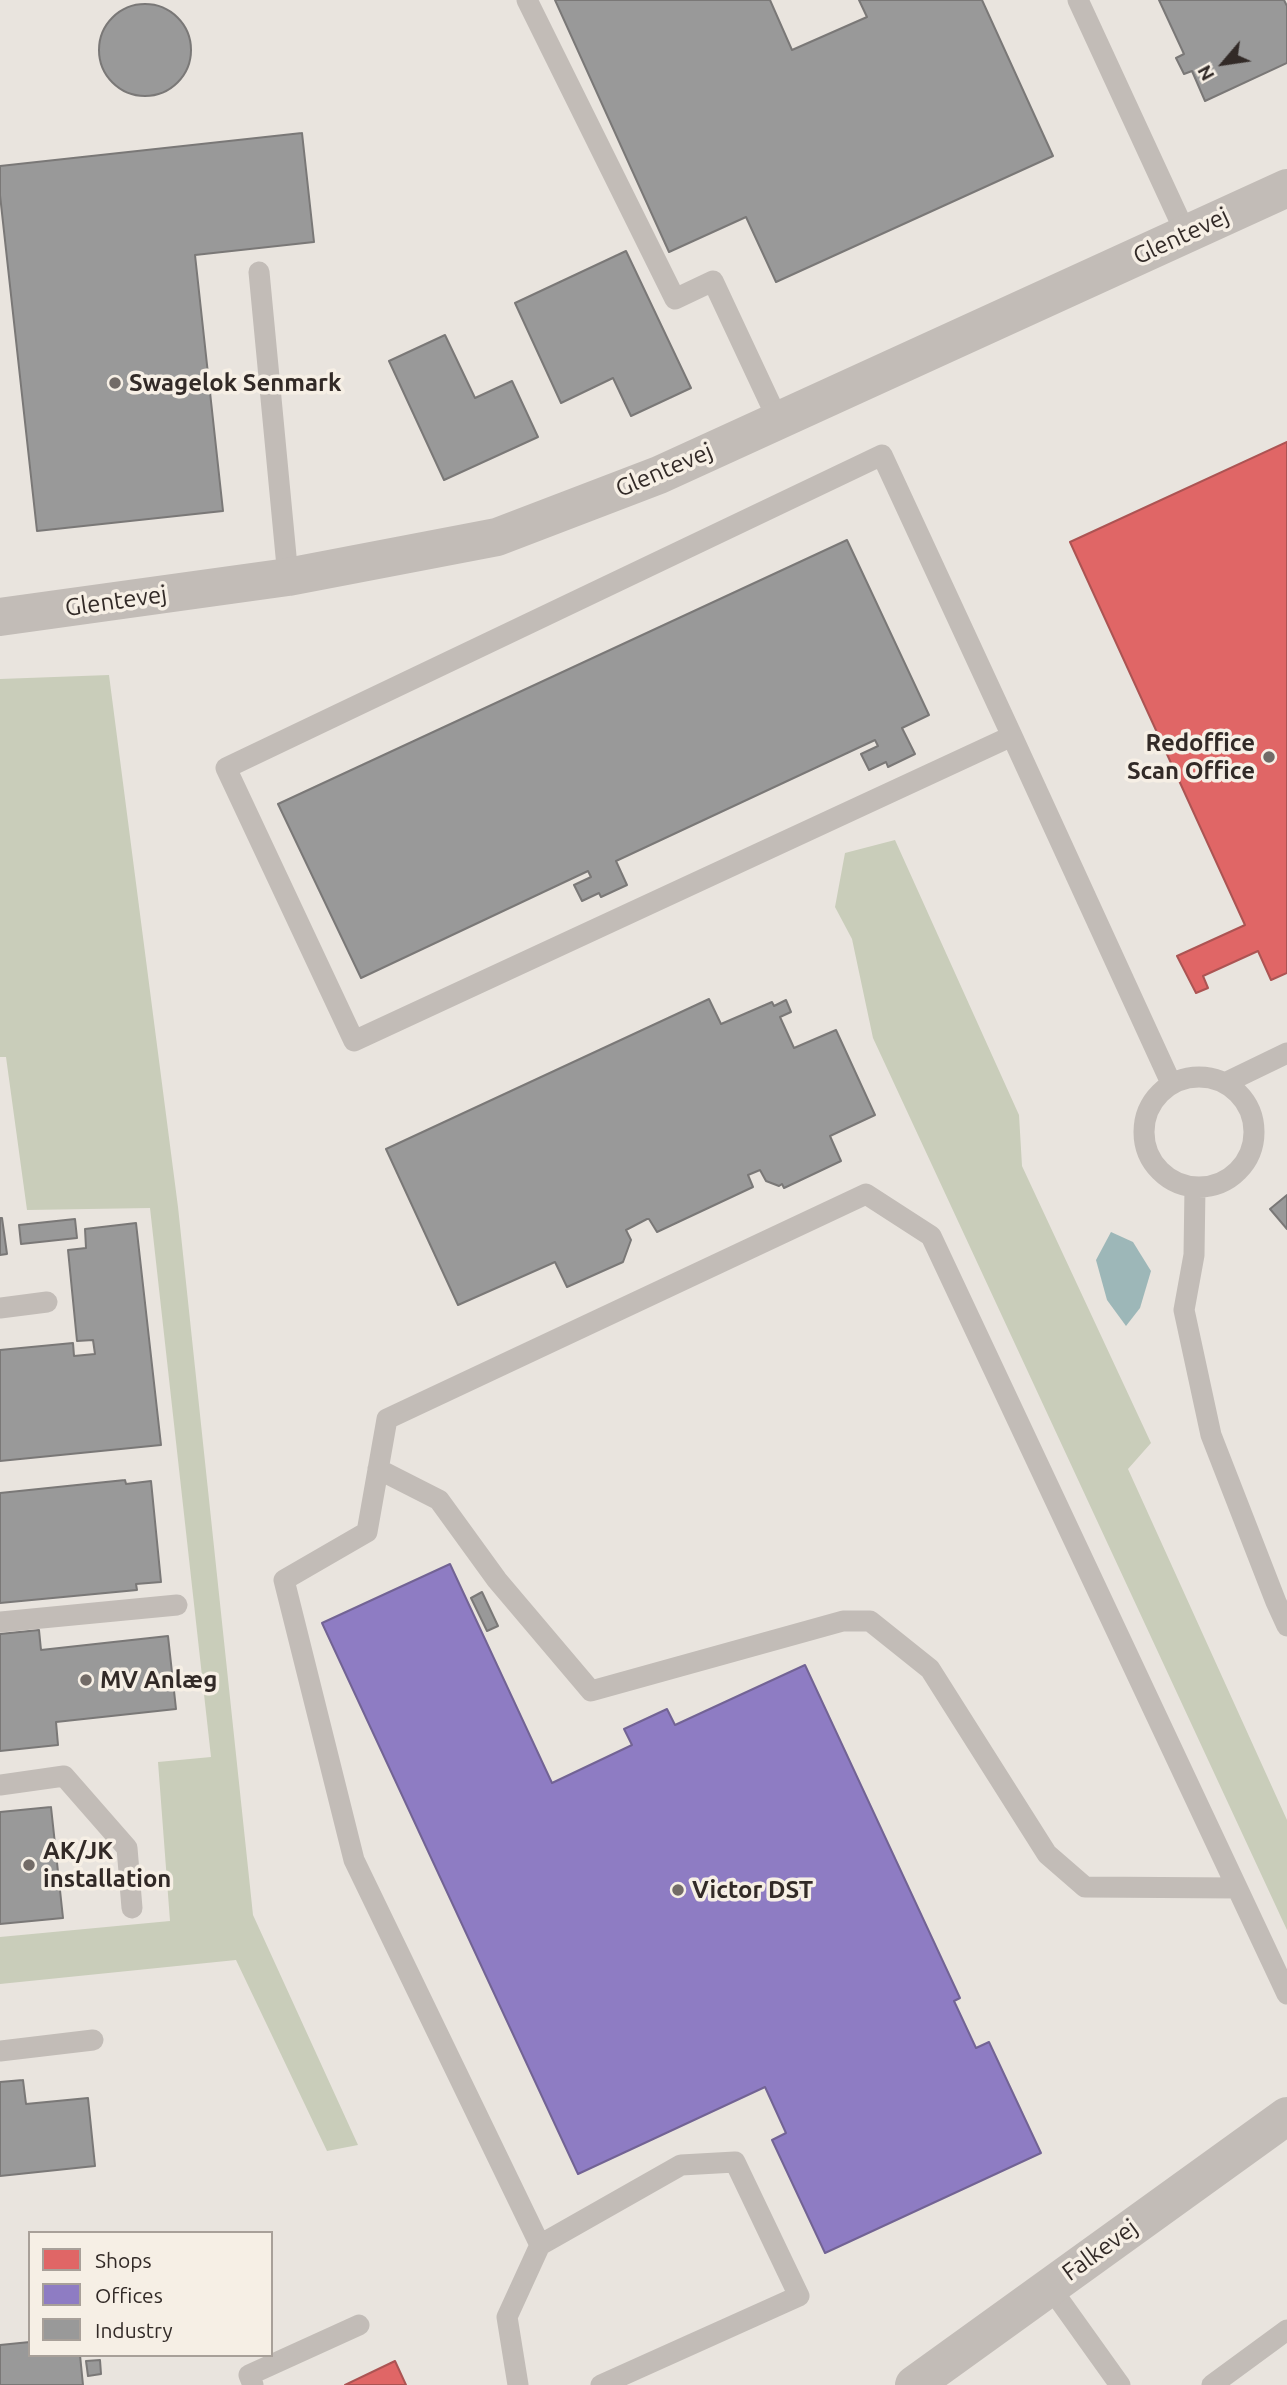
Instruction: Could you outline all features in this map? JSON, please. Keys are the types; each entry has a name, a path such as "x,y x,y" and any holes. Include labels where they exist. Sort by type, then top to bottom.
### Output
{"street":[{"name":"Glentevej","path":"0,617 288,578 497,537 659,475 1287,188"},
{"name":"Falkevej","path":"914,2385 1287,2116"}],"lane":[{"path":"527,0 675,299 713,281 778,420"},
{"path":"1078,0 1186,234"},
{"path":"258,272 288,578"},
{"path":"1012,736 354,1041 226,768 882,455 1012,736 1171,1083"},
{"path":"1226,1083 1287,1053"},
{"path":"1189,1077 1208,1077 1226,1083 1240,1095 1250,1111 1254,1129 1252,1148 1244,1165 1231,1178 1214,1185 1195,1187 1177,1183 1161,1173 1151,1159 1144,1143 1143,1126 1148,1109 1158,1094 1171,1083 1189,1077"},
{"path":"1195,1187 1194,1255 1184,1311 1211,1435 1287,1626"},
{"path":"540,2245 354,1860 284,1580 367,1532 387,1419 866,1194 931,1236 1287,1994"},
{"path":"0,1308 47,1302"},
{"path":"378,1469 439,1500 497,1580 591,1691 843,1621 870,1621 930,1669 1046,1854 1085,1887 1237,1888"},
{"path":"0,1622 177,1605"},
{"path":"0,1784 64,1776 127,1848 132,1908"},
{"path":"0,2051 93,2040"},
{"path":"518,2385 507,2317 540,2245 681,2165 735,2162 799,2296 601,2385"},
{"path":"1050,2287 1120,2385"},
{"path":"254,2385 249,2375 359,2325"},
{"path":"1212,2385 1287,2330"}],"green space":[{"path":"109,675 178,1207 253,1915 358,2145 327,2151 236,1960 0,1984 0,1937 170,1921 158,1762 211,1757 150,1208 27,1210 6,1057 0,1057 0,679"},
{"path":"895,840 1019,1115 1022,1166 1151,1443 1128,1469 1287,1820 1287,1930 873,1038 852,939 835,907 845,853"}],"water":[{"path":"1111,1232 1133,1242 1151,1271 1140,1308 1126,1326 1107,1300 1096,1260"}],"building: Shops":[{"path":"1287,442 1287,973 1271,980 1258,951 1203,976 1208,988 1196,993 1177,956 1245,925 1070,542"},
{"path":"395,2361 406,2385 345,2385"}],"building: Offices":[{"name":"Victor DST","path":"450,1564 552,1783 632,1745 624,1729 667,1709 675,1725 805,1665 960,1998 954,2001 976,2048 989,2042 1041,2153 825,2253 772,2140 786,2133 765,2087 578,2174 322,1623"}],"building: Industry":[{"path":"555,0 770,0 792,50 867,17 859,0 982,0 1053,156 776,282 746,217 669,252"},
{"path":"1159,0 1284,0 1287,6 1287,63 1205,101 1192,71 1184,74 1176,58 1184,54"},
{"path":"145,4 162,8 177,18 187,33 191,50 187,67 177,82 162,92 145,96 128,92 113,82 103,67 99,50 103,33 113,18 128,8"},
{"name":"Swagelok Senmark","path":"302,133 314,242 195,255 223,511 37,531 0,195 0,166"},
{"path":"626,251 691,388 631,416 613,378 561,403 515,303"},
{"path":"445,335 475,398 512,381 538,437 444,480 389,361"},
{"path":"847,540 929,715 902,728 915,754 888,767 886,762 869,770 861,754 878,746 875,740 616,861 627,885 601,897 599,893 582,901 574,885 591,877 588,871 361,978 278,804"},
{"path":"709,999 721,1024 772,1002 774,1006 786,1000 791,1012 780,1017 794,1048 836,1030 875,1115 830,1136 841,1161 784,1188 782,1184 779,1186 766,1181 760,1170 748,1175 753,1187 657,1232 647,1219 626,1230 631,1240 623,1262 567,1287 555,1262 458,1305 386,1149"},
{"path":"1287,1195 1287,1229 1270,1209"},
{"path":"0,1218 7,1254 0,1255"},
{"path":"75,1219 77,1238 21,1244 19,1225"},
{"path":"136,1223 161,1445 0,1461 0,1350 73,1343 74,1356 95,1354 93,1340 77,1341 68,1250 86,1248 85,1229"},
{"path":"125,1480 126,1484 151,1481 161,1582 136,1584 137,1590 0,1603 0,1493"},
{"path":"482,1592 498,1626 487,1631 471,1598"},
{"name":"MV Anlæg","path":"39,1630 41,1650 168,1636 176,1709 56,1722 58,1745 0,1751 0,1634"},
{"name":"AK/JK installation","path":"51,1807 63,1918 0,1924 0,1812"},
{"path":"23,2080 26,2104 88,2098 95,2166 0,2176 0,2082"},
{"path":"28,2342 28,2357 80,2357 83,2385 0,2385 0,2345"},
{"path":"100,2360 101,2374 88,2376 86,2361"}],"place":[{"name":"Swagelok Senmark","path":"115,383"},
{"name":"Redoffice Scan Office","path":"1269,757"},
{"name":"MV Anlæg","path":"86,1680"},
{"name":"AK/JK installation","path":"29,1865"},
{"name":"Victor DST","path":"678,1890"}]}
